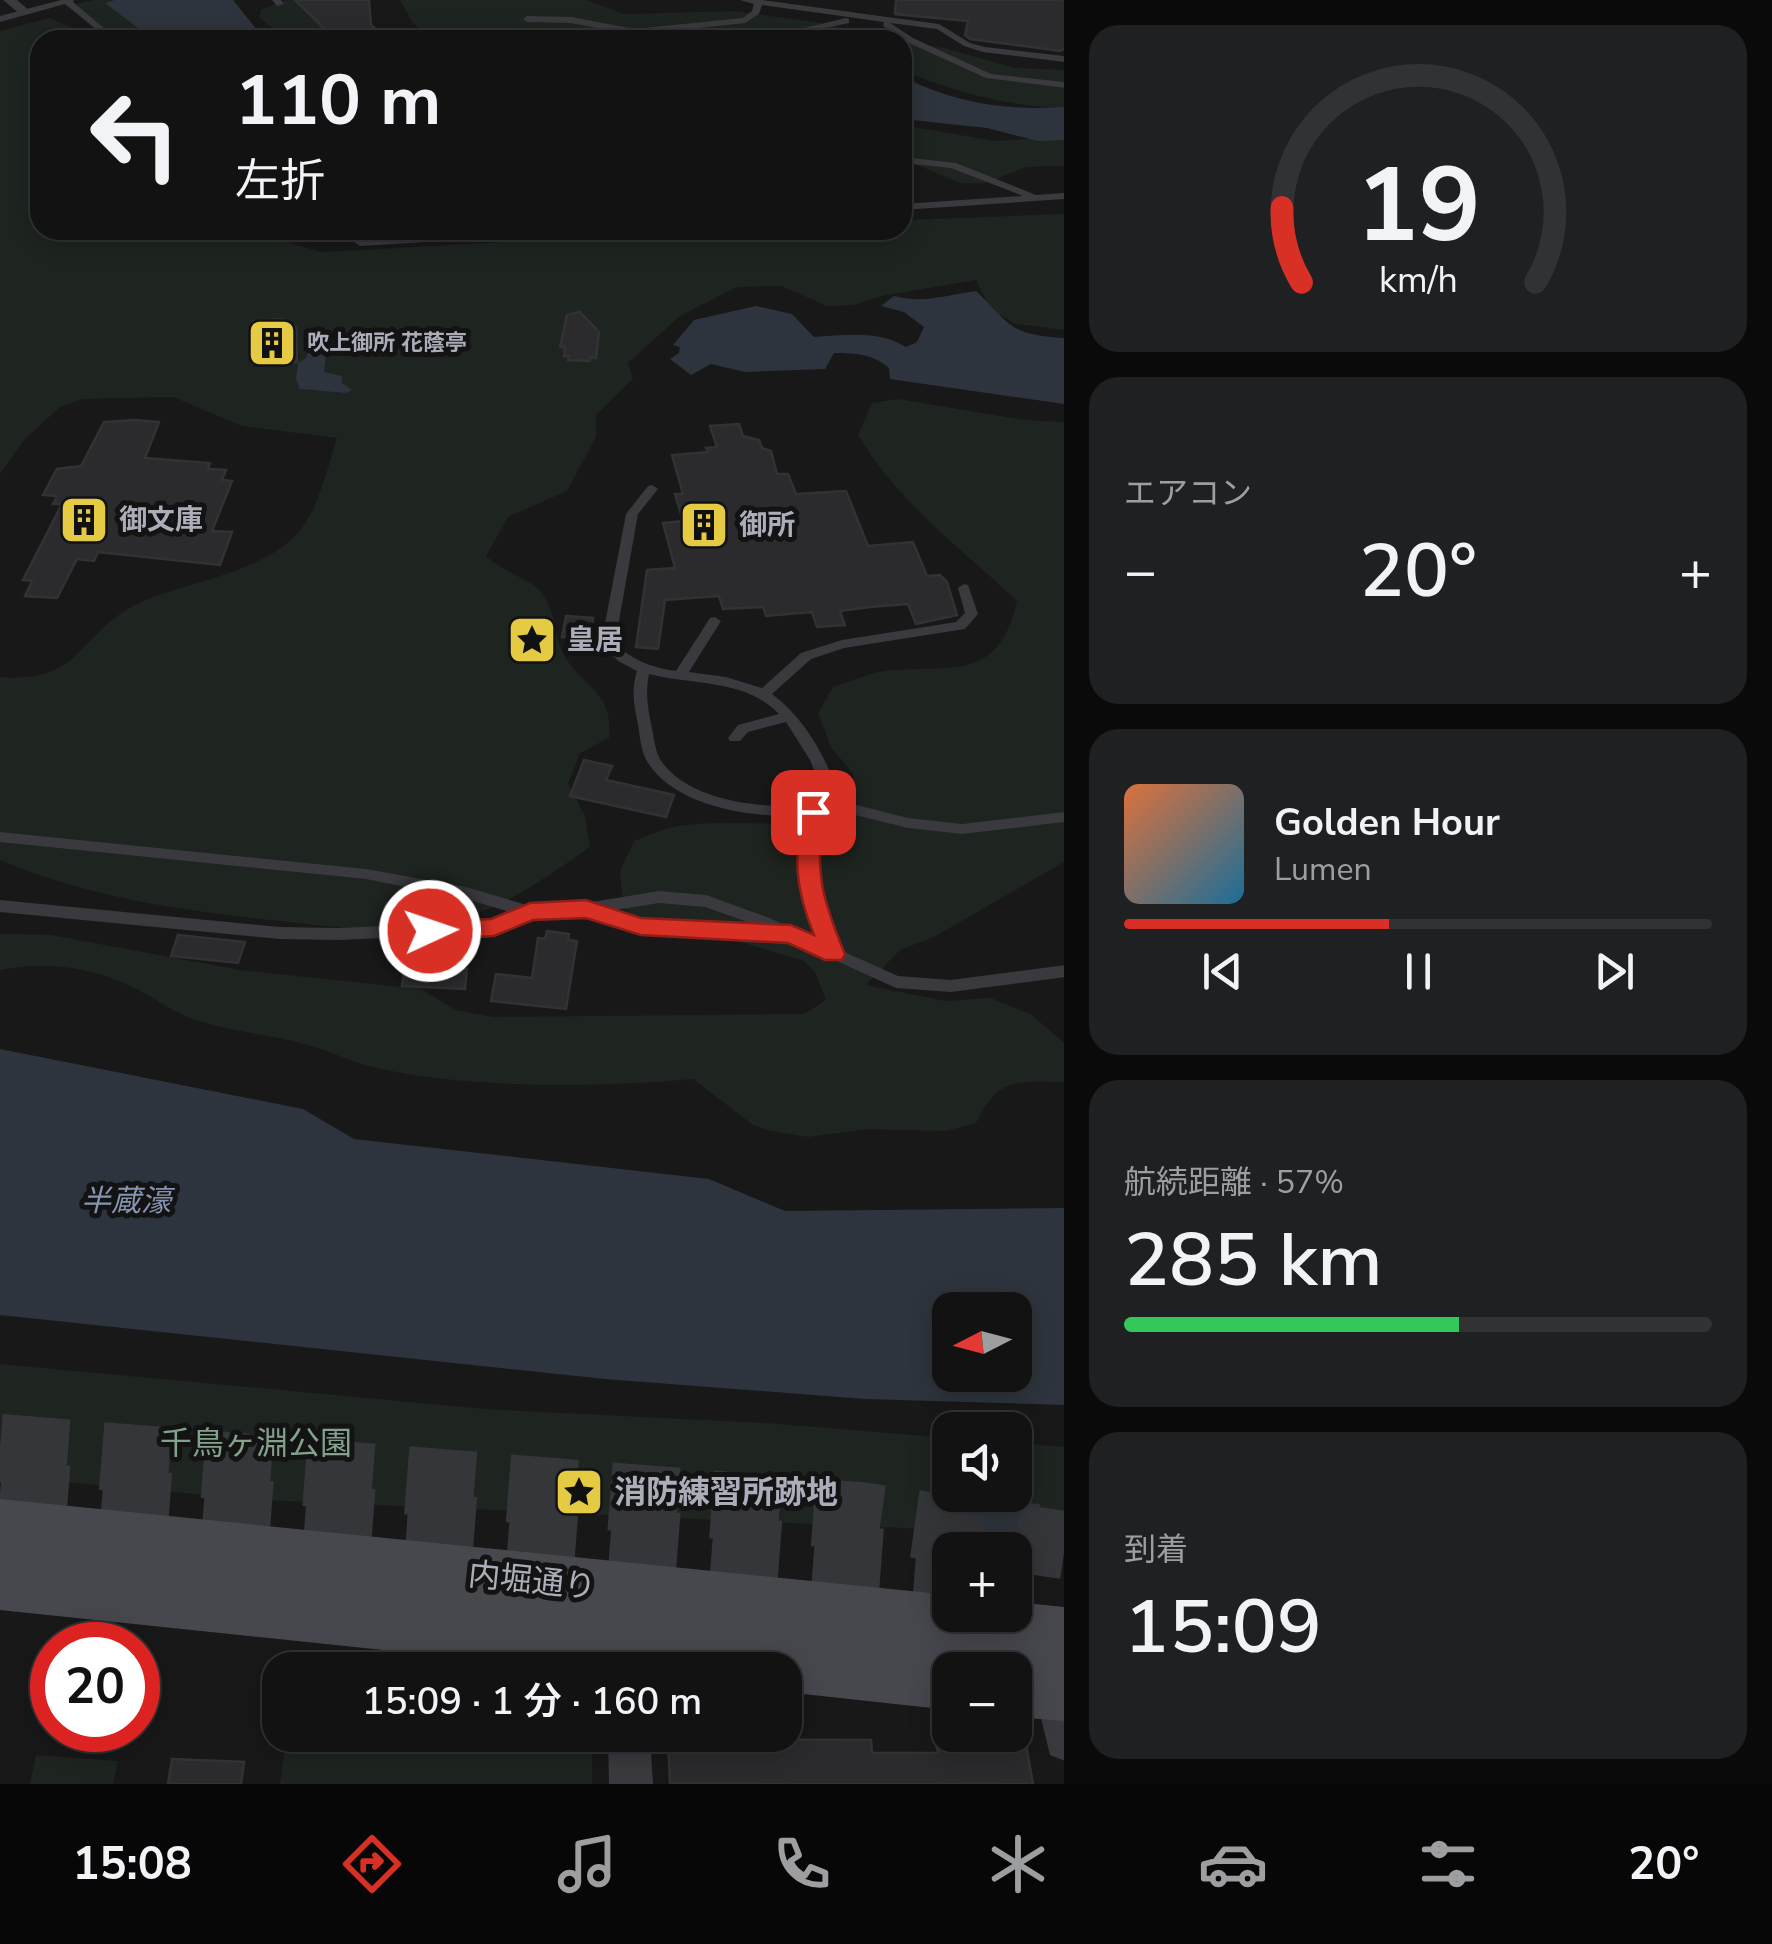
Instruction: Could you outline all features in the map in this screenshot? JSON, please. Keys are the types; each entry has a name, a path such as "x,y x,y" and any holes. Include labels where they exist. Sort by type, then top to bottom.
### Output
{"main road":[{"name":"内堀通り","path":"0,1526 1053,1689"},
{"name":"内堀通り","path":"0,1581 564,1652"},
{"name":"内堀通り","path":"802,1671 932,1679"}],"street":[{"path":"9,0 25,12"},
{"path":"629,1752 630,1784"}],"lane":[{"path":"0,19 68,0 102,30"},
{"path":"744,0 882,22 939,26 958,42 983,51 1064,59"},
{"path":"652,30 745,20 756,12 759,2"},
{"path":"800,30 855,17"},
{"path":"528,19 571,20 595,28"},
{"path":"882,22 894,30"},
{"path":"554,30 614,30"},
{"path":"912,41 989,76 1064,86"},
{"path":"912,161 953,165 1034,197"},
{"path":"912,205 1064,196"},
{"path":"356,240 408,240"},
{"path":"652,489 632,514 608,644 619,660 644,669 718,679 764,694 787,717 830,785 835,805"},
{"path":"764,694 806,656 842,644 960,626 972,614 964,588"},
{"path":"681,674 715,620"},
{"path":"626,662 629,643"},
{"path":"644,669 639,684 653,760 686,792 752,808 813,812 835,805 908,823 962,829 1064,817"},
{"path":"735,738 743,728 787,717"},
{"path":"813,812 806,854 811,899 834,954"},
{"path":"0,838 366,874 466,893 530,912"},
{"path":"0,906 280,933 339,934 494,927 530,912 586,909 659,897 706,901 896,982 950,986 1064,971"},
{"path":"586,909 641,926 791,934"}],"green space":[{"path":"119,0 168,30 101,30 76,4"},
{"path":"286,0 345,0 352,30 275,30 259,17 261,10"},
{"path":"400,0 587,0 623,14 733,11 850,30 421,30"},
{"path":"49,18 78,30 30,30 30,240 288,240 322,252 540,240 912,240 912,220 1064,214 1064,330 1016,324 991,310 976,280 882,296 854,305 827,306 781,286 737,287 680,316 628,363 633,379 596,415 596,437 567,491 508,517 486,556 538,589 552,614 567,660 597,693 607,711 609,738 580,753 568,784 585,816 590,847 513,897 449,923 375,930 216,914 70,885 0,860 0,677 48,672 65,664 104,627 141,602 242,568 279,549 310,516 337,438 242,426 173,397 83,399 60,407 25,439 0,474 0,31","holes":["283,320 283,324 296,327 296,336 291,336 300,357 293,362 254,367 253,322"]},
{"path":"912,43 1015,68 1064,70 1064,109 982,97 912,74"},
{"path":"912,127 995,141 1064,137 1064,166 1026,167 986,183 960,183 912,163"},
{"path":"898,399 1024,420 1064,422 1064,862 934,937 900,950 866,985 945,1001 991,998 1032,1015 1064,1043 1064,1082 1011,1085 992,1097 976,1123 946,1131 868,1129 808,1137 753,1125 693,1079 529,1084 405,1074 304,1044 193,1019 96,973 48,966 0,970 0,934 51,935 240,970 421,989 455,1010 494,1017 804,1014 826,1000 815,972 804,961 695,928 646,924 623,908 620,871 634,841 673,827 791,824 858,813 853,774 831,747 818,713 833,687 885,671 973,663 999,644 1017,601 911,503 858,435 872,403"},
{"name":"千鳥ヶ淵公園","path":"0,1364 485,1409 766,1423 932,1437 932,1512 1032,1512 1032,1444 1064,1447 1064,1535 261,1500 0,1476"},
{"path":"285,1752 592,1752 592,1784 280,1784"},
{"path":"36,1755 118,1761 113,1784 30,1784"}],"water":[{"path":"233,0 257,30 141,30 105,3"},
{"path":"912,81 981,103 1022,108 1064,107 1064,140 1038,141 987,128 912,120"},
{"path":"976,291 1022,331 1064,338 1064,404 890,379 889,368 883,363 856,354 834,353 825,369 745,372 711,364 691,375 670,359 679,353 680,347 673,345 694,320 756,306 792,314 814,337 873,336 906,347 917,342 924,327 904,312 881,306 894,296 925,299"},
{"path":"311,347 318,347 326,355 324,372 342,376 342,383 352,390 346,393 300,389 296,379 298,363"},
{"name":"半蔵濠","path":"0,1049 303,1109 354,1139 709,1179 785,1211 1064,1208 1064,1405 865,1399 605,1379 0,1315"},
{"path":"1032,1503 1040,1504 1044,1546 1032,1545 1032,1532 962,1532 961,1512 1032,1512"}],"building":[{"path":"295,0 369,0 371,25 377,30 326,30"},
{"path":"896,0 1064,0 1064,49 970,39 965,35 968,21 895,14"},
{"path":"580,312 599,332 596,358 590,357 590,361 568,360 565,347 560,347 567,315"},
{"name":"吹上御所 花蔭亭","path":"283,319 283,324 296,327 297,362 253,364 253,321"},
{"path":"104,422 159,422 145,458 210,463 208,469 226,470 222,480 232,481 212,531 232,532 220,565 98,552 94,561 77,559 57,598 25,596 32,581 23,580 62,504 53,504 57,496 43,495 57,469 81,466"},
{"name":"御所","path":"739,424 743,436 759,440 762,448 771,451 777,474 788,474 796,494 846,491 868,546 913,542 927,576 940,575 947,582 957,615 916,624 908,604 870,607 840,611 845,625 817,627 812,612 766,616 763,607 723,609 719,596 665,600 658,649 636,647 647,570 675,568 663,523 683,521 675,494 683,494 672,455 708,452 706,448 717,447 710,426"},
{"path":"566,616 593,618 590,639 562,637"},
{"path":"584,760 612,766 606,780 674,795 666,817 570,796"},
{"path":"547,931 569,934 568,940 577,941 566,1009 491,1001 496,974 532,978 538,938 545,939"},
{"path":"178,935 245,942 238,963 171,956"},
{"path":"405,966 467,969 465,989 402,986"},
{"path":"802,1740 871,1740 872,1753 1027,1752 1033,1784 670,1784 669,1752 802,1752"},
{"path":"172,1759 244,1762 241,1784 168,1784"}],"tunnel":[{"path":"0,1448 858,1516 1064,1545"},
{"path":"0,1494 932,1567"}],"place":[{"name":"吹上御所 花蔭亭","path":"272,343"},
{"name":"御文庫","path":"84,520"},
{"name":"御所","path":"704,525"},
{"name":"皇居","path":"532,640"},
{"name":"消防練習所跡地","path":"579,1492"}],"route":[{"path":"430,931 494,927 530,912 586,909 641,926 791,934 834,954 811,899 806,854 813,812"}]}
